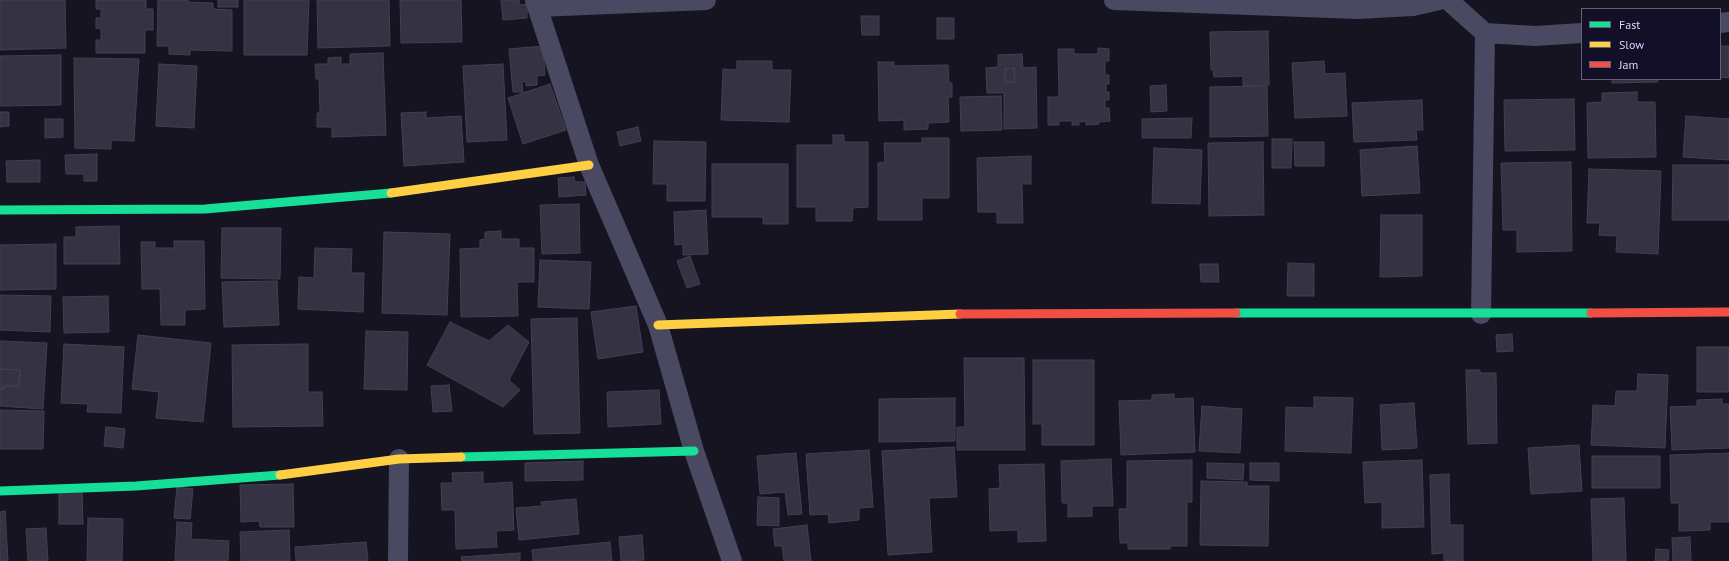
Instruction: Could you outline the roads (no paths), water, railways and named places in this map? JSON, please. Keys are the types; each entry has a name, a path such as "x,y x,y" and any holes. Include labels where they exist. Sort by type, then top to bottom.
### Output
{"street":[{"path":"706,0 536,3 589,165 658,325 694,451 732,561"},
{"path":"1114,0 1358,9 1413,6 1439,0"},
{"path":"1448,0 1486,34 1535,36 1581,33"},
{"path":"1481,314 1486,34"},
{"path":"0,210 205,208 374,196 589,165"},
{"path":"658,325 993,313 1481,314 1729,312"},
{"path":"0,491 136,486 283,475 399,458 694,451"},
{"path":"398,561 399,458"}]}
